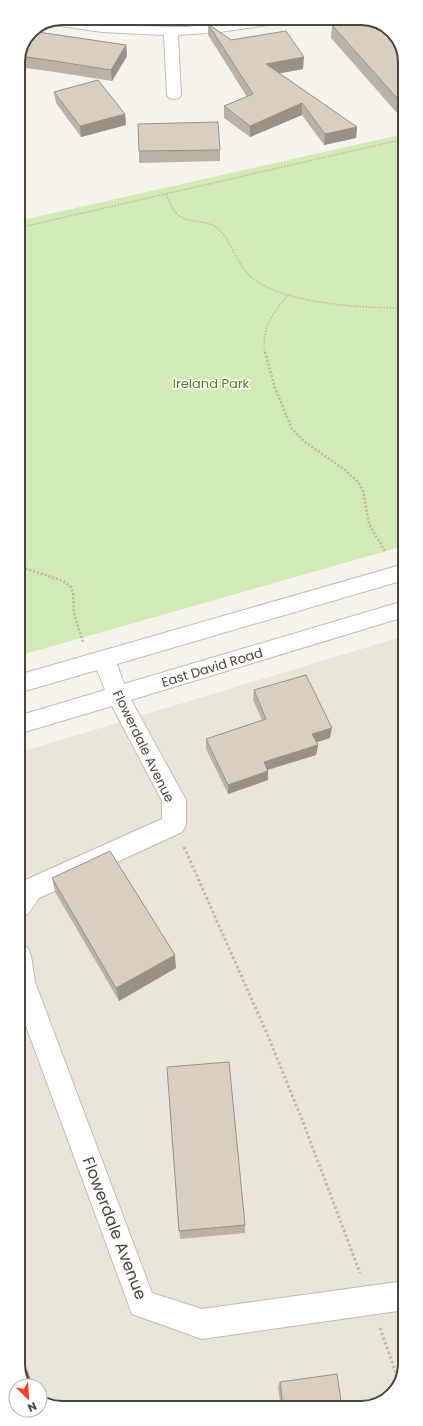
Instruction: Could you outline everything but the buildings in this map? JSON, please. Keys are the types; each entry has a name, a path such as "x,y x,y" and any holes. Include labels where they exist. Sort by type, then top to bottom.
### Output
{"street":[{"path":"78,25 113,29 171,31 217,29 242,25"},
{"path":"171,31 174,95"},
{"path":"25,682 398,574"},
{"name":"East David Road","path":"25,723 398,611"},
{"name":"Flowerdale Avenue","path":"104,659 118,696 174,800 174,825"},
{"path":"25,897 30,890 174,825"},
{"name":"Flowerdale Avenue","path":"25,990 142,1304 202,1324 370,1300"},
{"path":"370,1300 398,1296"}],"path":[{"path":"25,226 398,140"},
{"path":"166,194 176,213 184,217 206,222 215,227 222,234 239,264 260,284 289,294 330,302 358,306 398,308"},
{"path":"289,294 274,313 264,335 264,350 286,419 297,435 359,483 363,491 369,524 387,556"},
{"path":"25,568 63,581 71,587 73,593 74,612 84,645"},
{"path":"174,825 274,1051 303,1122 397,1374"}],"shaded area":[{"path":"398,638 398,1369 393,1382 385,1392 379,1396 361,1401 60,1401 48,1398 48,1378 28,1378 25,1364 25,751"}],"green space":[{"name":"Ireland Park","path":"398,135 398,548 25,654 25,219"}]}
